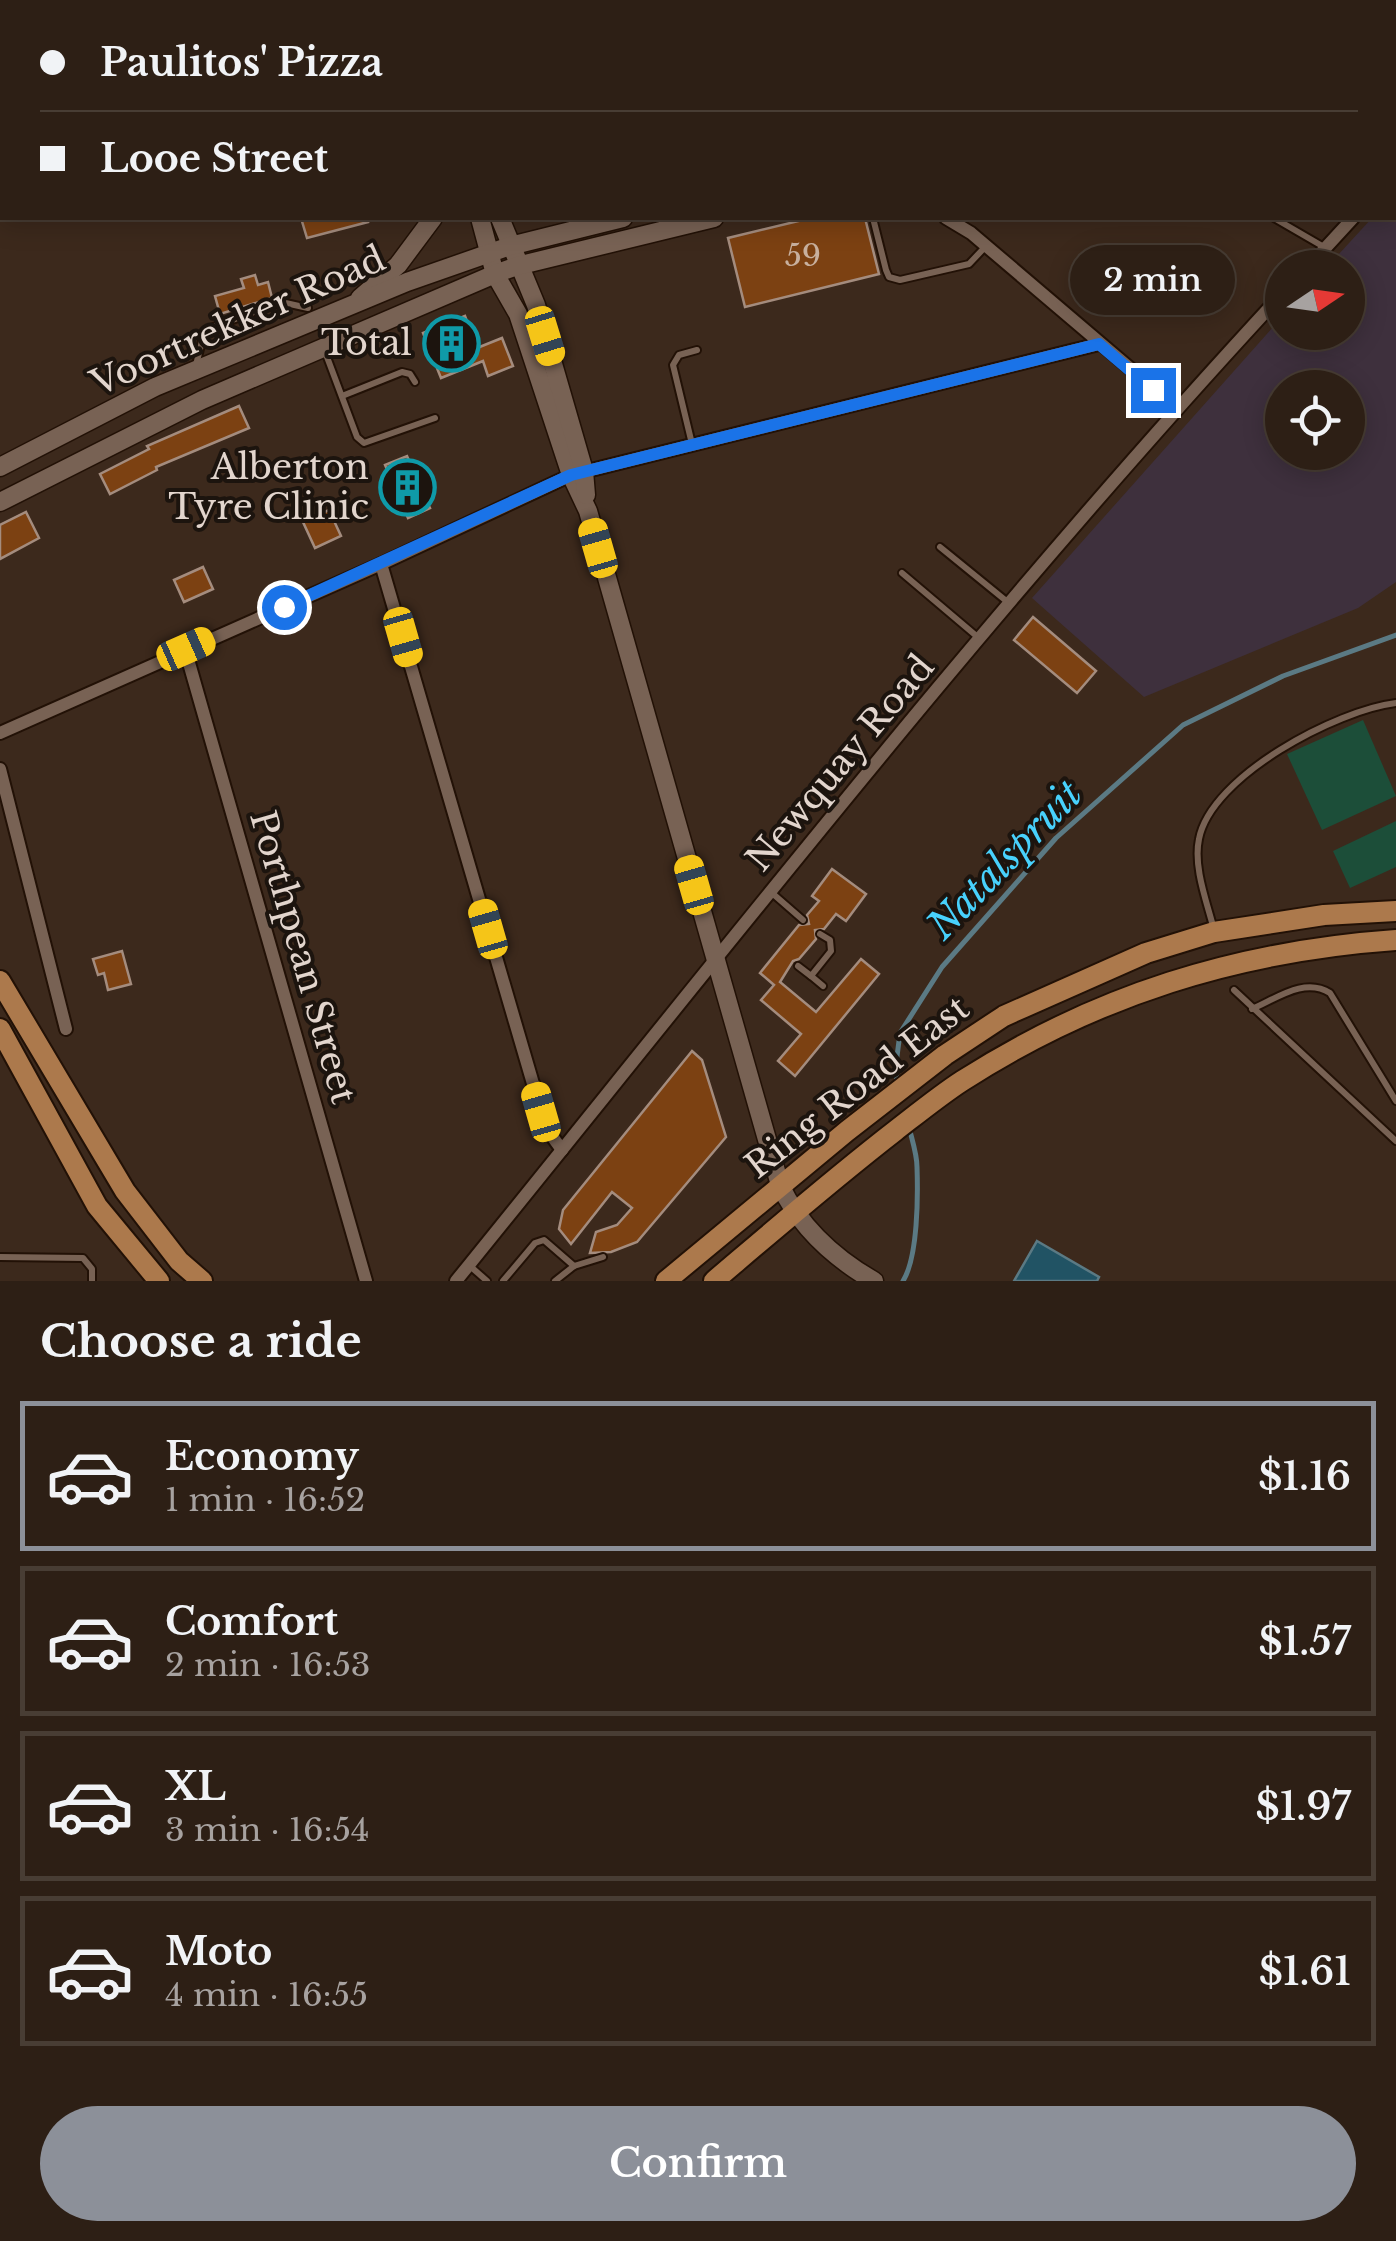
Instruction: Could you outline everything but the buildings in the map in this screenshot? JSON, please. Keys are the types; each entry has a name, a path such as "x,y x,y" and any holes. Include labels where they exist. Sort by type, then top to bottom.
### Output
{"main road":[{"name":"Ring Road East","path":"666,1281 847,1131 945,1055 1004,1016 1146,952 1214,932 1324,915 1396,911"},
{"path":"1214,932 1224,965"},
{"name":"Ring Road East","path":"714,1281 958,1083 1079,1016 1152,986 1224,965 1329,944 1396,940"},
{"path":"2,990 125,1190 179,1261 202,1281"},
{"path":"0,1028 97,1206 152,1279"}],"street":[{"path":"349,308 398,265 432,220"},
{"path":"480,220 495,274 518,314 577,473"},
{"path":"501,220 536,305 577,473 780,1185 794,1213 832,1253 874,1281"},
{"name":"Voortrekker Road","path":"0,502 202,400 495,274 706,220"},
{"path":"949,220 971,233 1174,411"},
{"path":"964,220 971,233"},
{"path":"1326,248 1351,220"},
{"name":"Voortrekker Road","path":"0,467 156,387 407,282 586,222"},
{"name":"Newquay Road","path":"456,1281 715,960 1011,604 1174,411 1265,312"},
{"path":"0,733 577,473 1099,344"},
{"path":"382,564 541,1112 562,1150"},
{"name":"Porthpean Street","path":"186,649 366,1281"},
{"path":"0,770 66,1029"}],"lane":[{"path":"874,220 889,277 900,280 969,264 986,246"},
{"path":"1277,220 1326,248"},
{"path":"195,371 203,336 211,328 281,302 308,308"},
{"path":"323,348 357,436 364,443 435,418"},
{"path":"692,444 673,365 680,354 696,350"},
{"path":"342,396 402,372 410,374 415,382"},
{"path":"940,547 1011,604"},
{"path":"902,574 981,640"},
{"path":"1214,932 1197,848 1204,820 1213,806 1278,749 1363,711 1396,703"},
{"path":"771,892 804,920"},
{"path":"811,976 833,945 820,934"},
{"path":"798,966 822,986"},
{"path":"1252,1009 1306,985 1319,986 1330,993 1396,1101"},
{"path":"1234,990 1396,1141"},
{"path":"503,1281 535,1243 544,1240 574,1266"},
{"path":"0,1256 83,1258 92,1269 92,1281"},
{"path":"554,1281 574,1266 603,1258"},
{"path":"469,1266 488,1281"}],"shaded area":[{"path":"1370,220 1396,220 1396,582 1358,608 1144,697 1032,598 1265,336 1265,350 1365,350 1365,250 1343,250"}],"green space":[{"path":"1363,720 1396,796 1322,830 1287,754"},
{"path":"1396,821 1396,867 1350,888 1333,851"}],"water":[{"path":"1037,1241 1099,1277 1097,1281 1014,1281"}],"waterway":[{"name":"Natalspruit","path":"898,1083 895,1072 900,1033 942,967 1056,838 1183,725 1283,676 1396,635"},
{"name":"Natalspruit","path":"903,1281 912,1257 917,1209 917,1162 909,1127"}],"place":[{"name":"Total","path":"451,343"},
{"name":"Alberton Tyre Clinic","path":"408,487"}],"route":[{"path":"284,607 584,471 1099,344 1153,390"}]}
